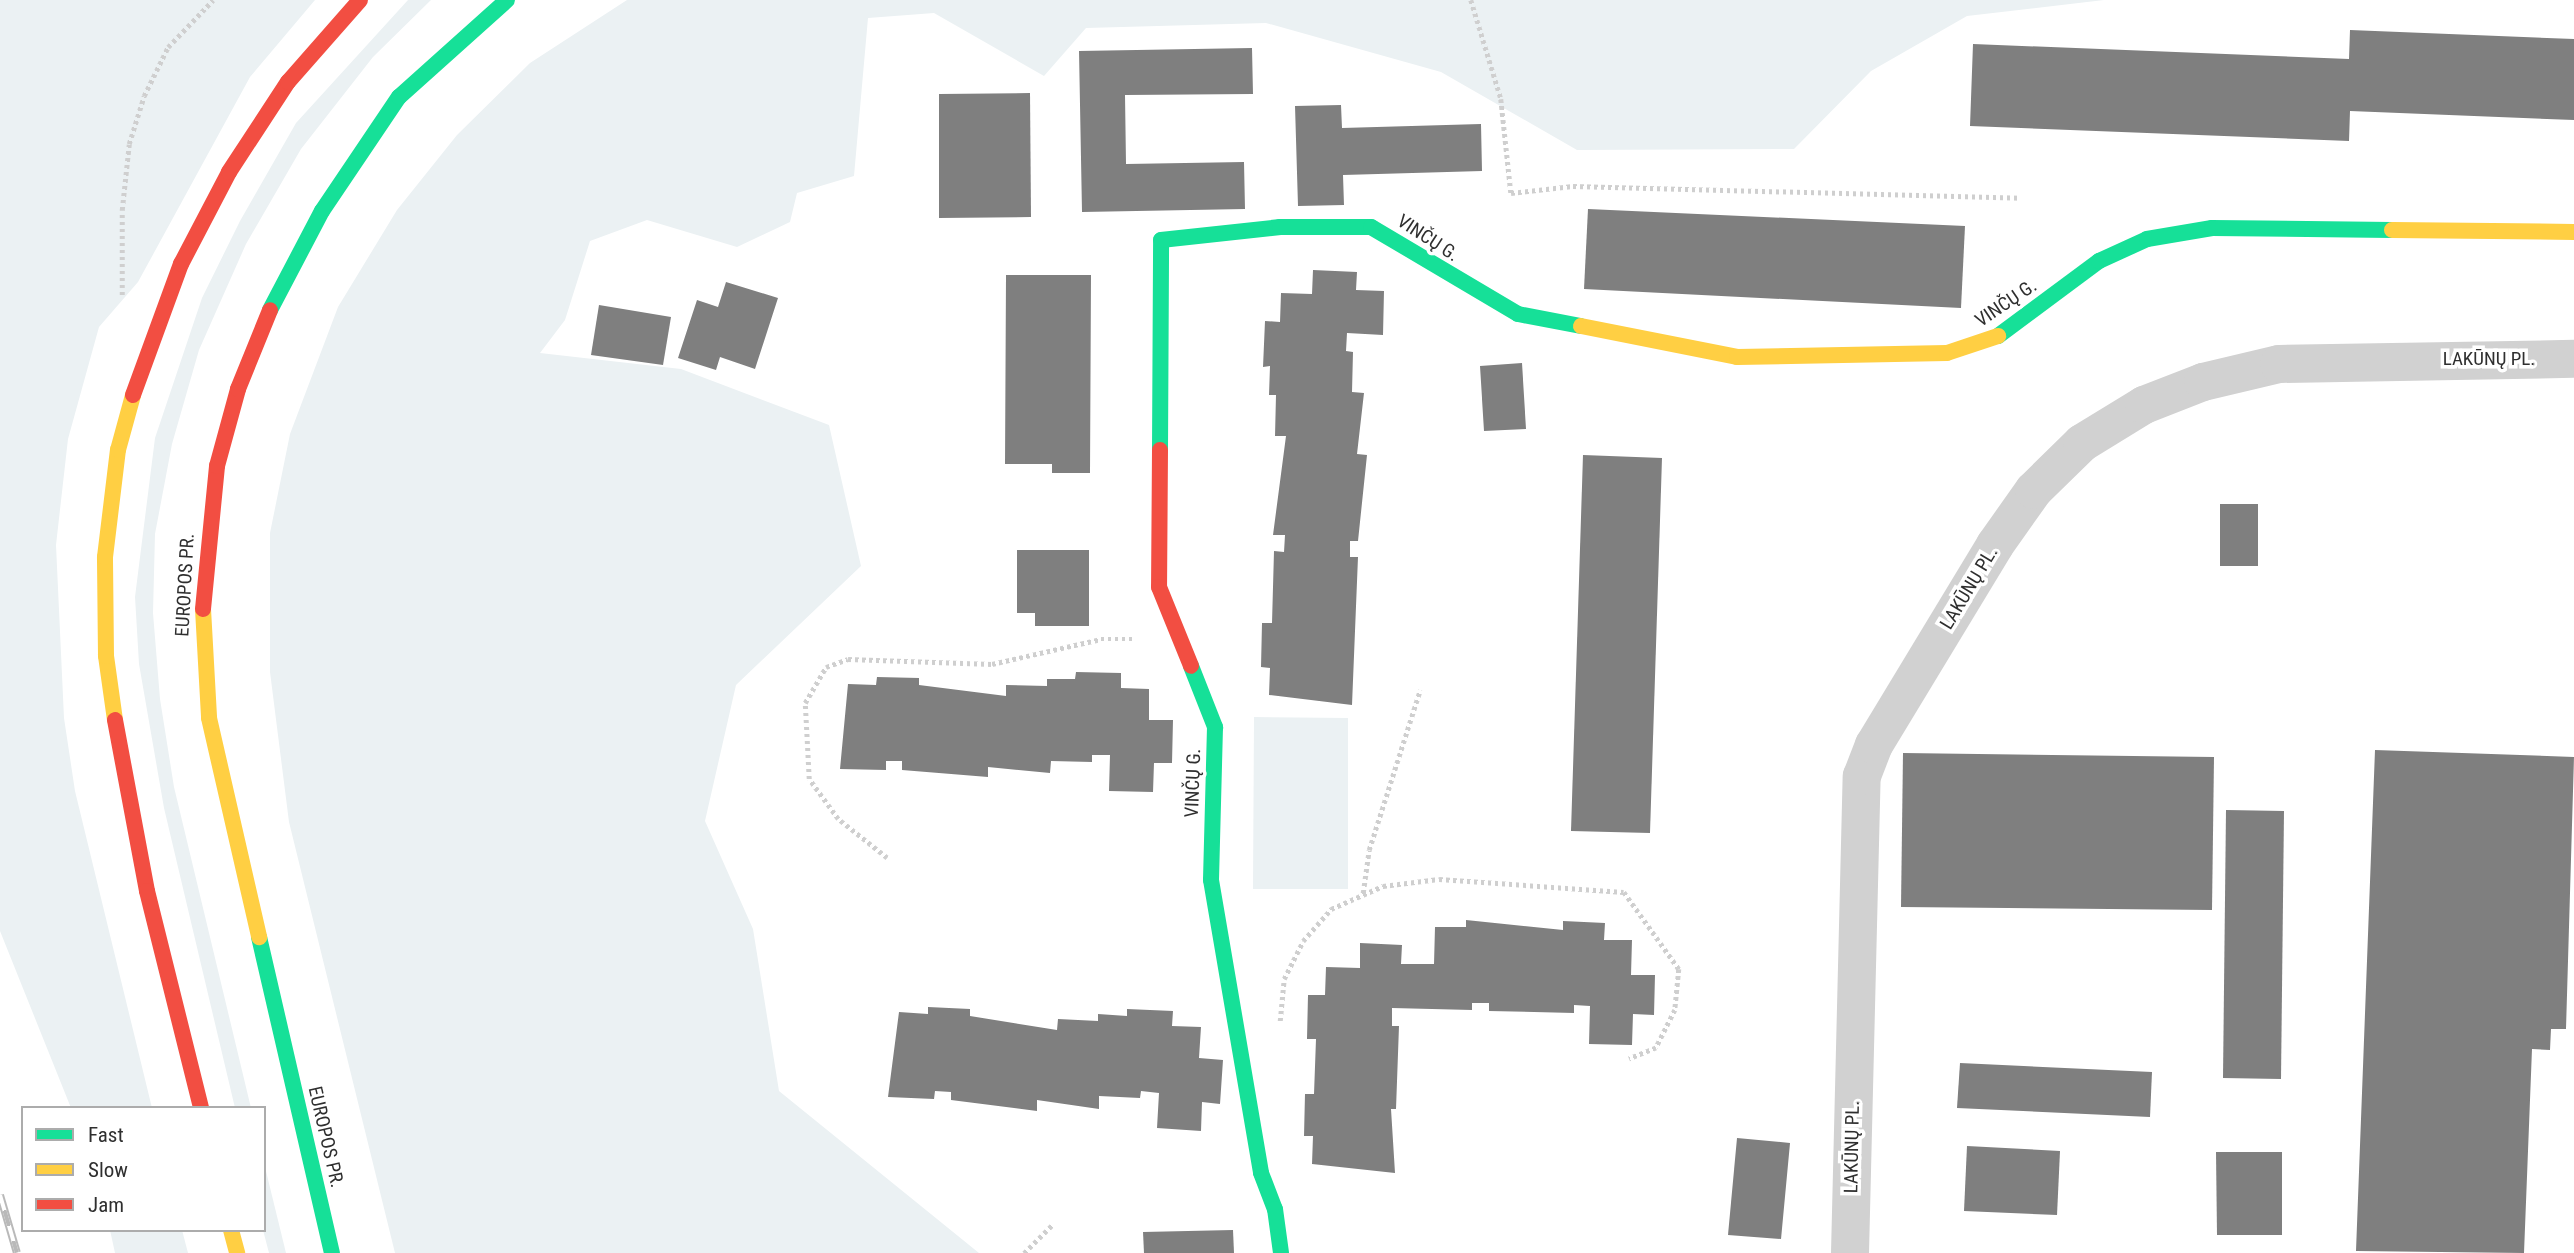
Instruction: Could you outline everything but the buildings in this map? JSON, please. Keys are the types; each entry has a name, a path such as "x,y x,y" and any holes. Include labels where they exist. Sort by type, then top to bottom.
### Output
{"main road":[{"path":"201,1106 147,891 120,759 106,656 105,557 118,450 138,378 181,264 229,172 288,82 360,0"},
{"name":"EUROPOS PR.","path":"332,1253 209,718 202,645 213,492 238,389 274,299 321,211 400,97 507,0"},
{"name":"VINČŲ G.","path":"1281,1253 1275,1209 1261,1173 1211,880 1215,727 1159,587 1161,240 1280,227 1371,227 1518,314 1737,357 1947,353 1988,343 2099,261 2147,239 2212,228 2574,232"},
{"path":"232,1232 237,1253"}],"street":[{"name":"LAKŪNŲ PL.","path":"1850,1253 1862,776 1874,745 1981,568 2035,490 2082,443 2144,405 2241,373 2279,364 2380,358 2574,359"}],"path":[{"path":"1471,0 1501,99 1511,193 1573,186 2021,198"},
{"path":"887,858 838,819 809,779 805,703 826,667 848,659 992,664 1101,639 1181,640"},
{"path":"1363,894 1369,850 1420,690"},
{"path":"1280,1028 1284,979 1303,941 1331,909 1382,886 1439,879 1624,892 1679,969 1675,1010 1656,1048 1629,1059"},
{"path":"1024,1253 1053,1224"}],"shaded area":[{"path":"0,0 315,0 250,77 138,282 99,327 68,439 56,545 64,718 75,791 152,1106 70,1106 0,931"},
{"path":"408,0 431,0 373,57 301,149 246,244 199,350 172,444 155,534 153,613 160,699 174,787 251,1106 235,1106 164,808 139,664 135,597 155,438 202,298 240,221 296,123"},
{"path":"627,0 2104,0 1967,16 1871,71 1794,149 1577,150 1441,72 1266,23 1086,28 1044,76 934,13 868,18 854,176 797,193 790,222 737,247 647,220 590,241 565,320 540,353 681,369 829,425 861,566 736,685 705,821 753,929 779,1091 979,1253 395,1253 289,822 270,672 270,533 290,434 338,307 397,210 457,135 530,63"},
{"path":"1254,717 1348,718 1348,889 1253,889"},
{"path":"266,1171 286,1253 269,1253 264,1232 266,1232"},
{"path":"110,1232 183,1232 188,1253 115,1253"}],"railway":[{"path":"0,1195 17,1253"}],"traffic: fast":[{"path":"270,310 322,211 399,97 507,0"},
{"path":"1160,450 1161,240 1280,227 1371,227 1518,314 1581,326"},
{"path":"1998,336 2099,261 2147,239 2212,228 2392,230"},
{"path":"1191,666 1215,727 1211,880 1261,1173 1275,1209 1281,1253"},
{"path":"259,937 332,1253"}],"traffic: slow":[{"path":"2392,230 2574,232"},
{"path":"1581,326 1737,357 1947,353 1998,336"},
{"path":"115,720 106,656 105,557 118,450 133,395"},
{"path":"203,609 209,718 259,937"},
{"path":"232,1232 237,1253"}],"traffic: jam":[{"path":"133,395 181,264 229,172 288,82 360,0"},
{"path":"203,609 217,466 238,389 270,310"},
{"path":"1160,450 1159,587 1191,666"},
{"path":"115,720 147,891 201,1106"}]}
